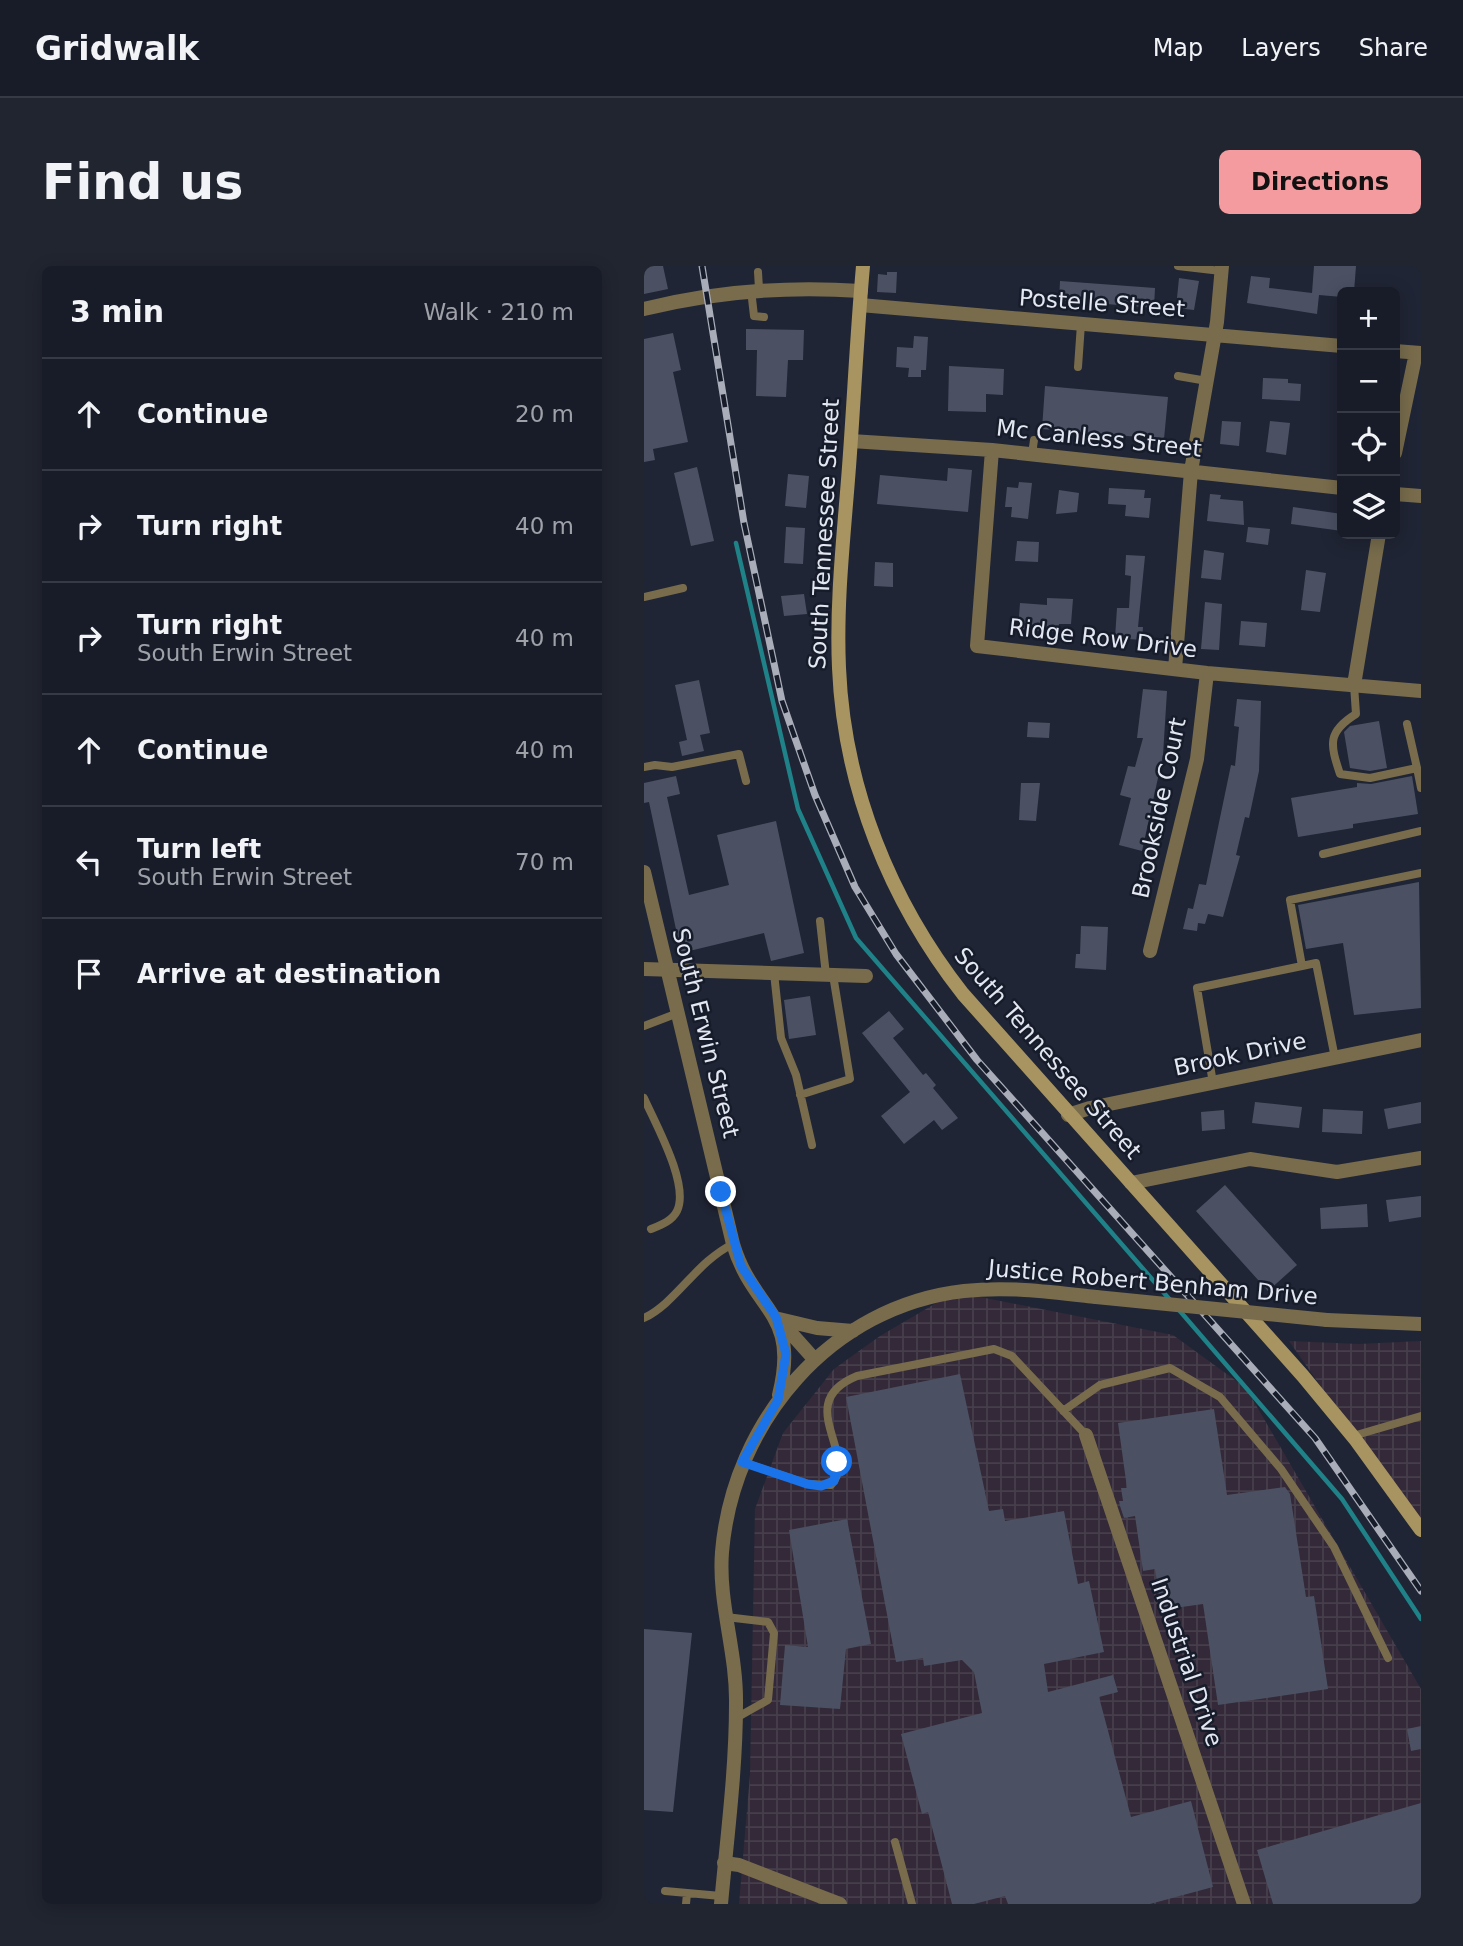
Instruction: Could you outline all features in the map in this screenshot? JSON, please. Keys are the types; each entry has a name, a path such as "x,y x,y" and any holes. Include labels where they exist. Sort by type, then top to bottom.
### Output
{"main road":[{"name":"South Tennessee Street","path":"863,266 839,608 839,670 847,741 866,814 900,897 942,966 1068,1115 1353,1436 1421,1529"}],"street":[{"path":"1175,669 1191,471 1215,334 1222,269"},
{"name":"Postelle Street","path":"644,309 707,295 755,289 860,298 1081,324 1337,346"},
{"path":"1400,351 1419,353 1400,432"},
{"name":"Mc Canless Street","path":"851,441 992,450 1033,447 1191,471 1337,487"},
{"name":"Ridge Row Drive","path":"992,450 977,646 1207,673 1421,691"},
{"path":"1400,494 1421,496"},
{"path":"1353,685 1378,539"},
{"name":"Brookside Court","path":"1150,951 1197,759 1207,673"},
{"name":"South Erwin Street","path":"644,872 733,1244 747,1278 815,1360"},
{"path":"644,969 866,976"},
{"name":"Brook Drive","path":"1068,1115 1421,1040"},
{"path":"1131,1183 1250,1159 1337,1172 1421,1158"},
{"name":"Justice Robert Benham Drive","path":"815,1360 854,1331 906,1306 963,1291 1022,1289 1327,1320 1421,1324"},
{"path":"778,1400 786,1363 778,1318 817,1328 854,1331"},
{"path":"721,1900 736,1718 735,1668 722,1579 725,1527 742,1462 778,1400 815,1360"},
{"name":"Industrial Drive","path":"1086,1435 1244,1904"},
{"path":"724,1863 739,1865 817,1900 840,1904"}],"lane":[{"path":"1178,266 1222,269"},
{"path":"758,272 754,316 764,317"},
{"path":"1079,367 1081,324"},
{"path":"1178,376 1207,381"},
{"path":"644,597 683,588"},
{"path":"1353,685 1356,714 1340,724 1333,734 1333,754 1340,774 1370,778 1417,768"},
{"path":"1407,724 1421,788"},
{"path":"644,767 672,767 738,754 746,781"},
{"path":"1322,854 1421,831"},
{"path":"1302,966 1290,900 1421,873"},
{"path":"800,1095 850,1079 820,920"},
{"path":"1213,1083 1197,988 1316,963 1335,1058"},
{"path":"774,973 781,1038 800,1095 812,1145"},
{"path":"644,1026 678,1013"},
{"path":"644,1098 678,1179 681,1196 677,1212 667,1222 651,1229"},
{"path":"644,1318 671,1296 712,1254 733,1244"},
{"path":"742,1462 807,1484 831,1485 837,1474 837,1462 828,1405 838,1386 858,1376 995,1349 1012,1356 1086,1435"},
{"path":"1063,1411 1100,1385 1170,1368 1220,1397 1281,1469 1334,1547 1388,1658"},
{"path":"1353,1436 1421,1416"},
{"path":"726,1617 768,1622 774,1633 768,1700 736,1718"},
{"path":"895,1842 912,1904"},
{"path":"666,1891 721,1900"},
{"path":"686,1904 687,1893"}],"shaded area":[{"path":"955,1292 1173,1335 1246,1388 1421,1689 1421,1904 739,1904 750,1775 755,1509 783,1433 834,1369 880,1336"},
{"path":"1289,1341 1359,1344 1421,1341 1421,1529"}],"building":[{"path":"644,266 663,266 668,289 644,294"},
{"path":"1314,266 1356,266 1354,287 1337,287 1337,297 1319,295 1317,314 1247,303 1251,276 1270,278 1269,288 1312,293"},
{"path":"887,272 897,272 896,293 877,292 878,274 887,275"},
{"path":"1179,278 1199,281 1194,310 1176,308"},
{"path":"1060,281 1155,288 1154,308 1059,300"},
{"path":"746,329 804,330 803,360 788,360 786,397 756,396 757,350 746,350"},
{"path":"673,333 681,370 673,372 688,442 653,449 655,460 644,462 644,339"},
{"path":"914,336 928,337 926,370 921,370 921,377 908,377 909,368 896,367 897,347 913,348"},
{"path":"949,366 1004,369 1003,395 986,394 986,412 948,411"},
{"path":"1263,378 1288,379 1288,383 1301,384 1300,401 1262,399"},
{"path":"1045,386 1168,397 1164,439 1042,429"},
{"path":"1222,421 1241,422 1239,446 1220,444"},
{"path":"1270,421 1290,423 1286,455 1266,452"},
{"path":"697,467 714,541 691,546 674,473"},
{"path":"948,468 972,470 968,512 877,504 880,475 947,481"},
{"path":"788,474 809,476 806,508 785,506"},
{"path":"1019,482 1032,483 1028,519 1011,517 1012,507 1005,507 1007,487 1018,488"},
{"path":"1109,488 1145,490 1144,498 1151,498 1149,518 1125,516 1126,505 1108,504"},
{"path":"1059,490 1079,493 1077,512 1056,514"},
{"path":"1210,494 1221,495 1220,499 1243,501 1244,525 1207,521"},
{"path":"1293,507 1337,513 1337,530 1291,524"},
{"path":"786,527 805,528 803,564 784,563"},
{"path":"1248,527 1270,529 1268,545 1246,542"},
{"path":"1017,541 1039,542 1038,562 1015,561"},
{"path":"1204,550 1224,553 1221,580 1201,578"},
{"path":"1126,555 1145,556 1138,627 1143,627 1142,640 1115,638 1117,608 1129,608 1131,576 1125,575"},
{"path":"875,562 893,563 893,587 874,586"},
{"path":"1306,570 1326,573 1320,612 1301,610"},
{"path":"804,594 807,614 784,616 781,596"},
{"path":"1047,598 1073,599 1071,624 1059,624 1058,632 1018,629 1020,603 1047,605"},
{"path":"1205,602 1222,604 1219,650 1201,649"},
{"path":"1241,621 1267,623 1265,647 1239,645"},
{"path":"699,680 710,733 700,735 704,751 682,756 679,742 687,740 675,685"},
{"path":"1143,689 1167,691 1163,755 1142,851 1119,845 1131,798 1120,795 1128,766 1135,767 1143,738 1137,738"},
{"path":"1237,699 1261,701 1259,771 1249,818 1245,817 1236,855 1240,856 1223,917 1208,914 1205,924 1198,923 1197,931 1183,929 1188,908 1193,909 1199,884 1206,885 1231,765 1235,766 1239,727 1234,726"},
{"path":"1379,721 1387,768 1370,771 1350,768 1344,732 1350,726"},
{"path":"1028,722 1050,723 1049,738 1027,737"},
{"path":"676,776 680,794 667,797 689,895 729,885 717,835 776,821 804,953 771,961 764,933 681,953 649,802 644,803 644,783"},
{"path":"1412,776 1418,814 1353,824 1353,828 1298,837 1291,798 1357,787 1357,783 1371,784"},
{"path":"1021,783 1040,783 1036,821 1019,820"},
{"path":"1419,882 1421,1008 1354,1015 1343,943 1306,949 1298,905"},
{"path":"1081,926 1108,927 1106,970 1075,968 1076,954 1080,954"},
{"path":"810,996 816,1035 789,1039 784,1000"},
{"path":"889,1011 904,1029 893,1038 923,1075 926,1073 936,1085 933,1088 958,1118 942,1130 934,1120 904,1144 881,1116 910,1092 862,1033"},
{"path":"1255,1102 1302,1107 1299,1128 1252,1123"},
{"path":"1421,1102 1421,1123 1388,1129 1384,1109"},
{"path":"1323,1109 1363,1111 1362,1134 1322,1132"},
{"path":"1224,1110 1225,1129 1202,1131 1201,1112"},
{"path":"1225,1185 1297,1265 1268,1291 1196,1211"},
{"path":"1421,1196 1421,1217 1389,1222 1386,1200"},
{"path":"1367,1204 1368,1227 1321,1229 1320,1208"},
{"path":"960,1374 989,1511 1003,1509 1005,1521 1064,1511 1078,1584 1089,1581 1104,1652 1044,1664 1048,1692 1113,1675 1118,1692 1099,1697 1131,1817 1191,1801 1213,1887 1150,1904 1008,1904 1005,1896 974,1904 952,1904 928,1812 922,1814 901,1734 982,1713 974,1672 962,1660 924,1666 923,1658 896,1662 846,1397"},
{"path":"1214,1409 1227,1495 1285,1487 1290,1494 1306,1597 1314,1596 1328,1689 1218,1705 1203,1604 1161,1610 1155,1569 1143,1571 1135,1516 1124,1518 1119,1501 1123,1501 1121,1488 1127,1488 1118,1423"},
{"path":"847,1519 871,1644 846,1649 840,1709 780,1705 785,1645 808,1647 789,1530"},
{"path":"644,1629 692,1633 673,1812 644,1810"},
{"path":"1421,1726 1421,1749 1411,1751 1407,1729"},
{"path":"1421,1803 1421,1904 1273,1904 1257,1850"}],"waterway":[{"path":"736,543 798,809 856,938 1171,1301"},
{"path":"1179,1310 1342,1499 1421,1619"}],"railway":[{"path":"702,266 744,523 782,701 815,795 855,887 896,954 977,1060 1315,1438 1421,1591"}],"route":[{"path":"721,1192 741,1266 776,1317 786,1354 778,1400 753,1438 742,1462 772,1474 821,1486 831,1485 834,1481 837,1462"}]}
